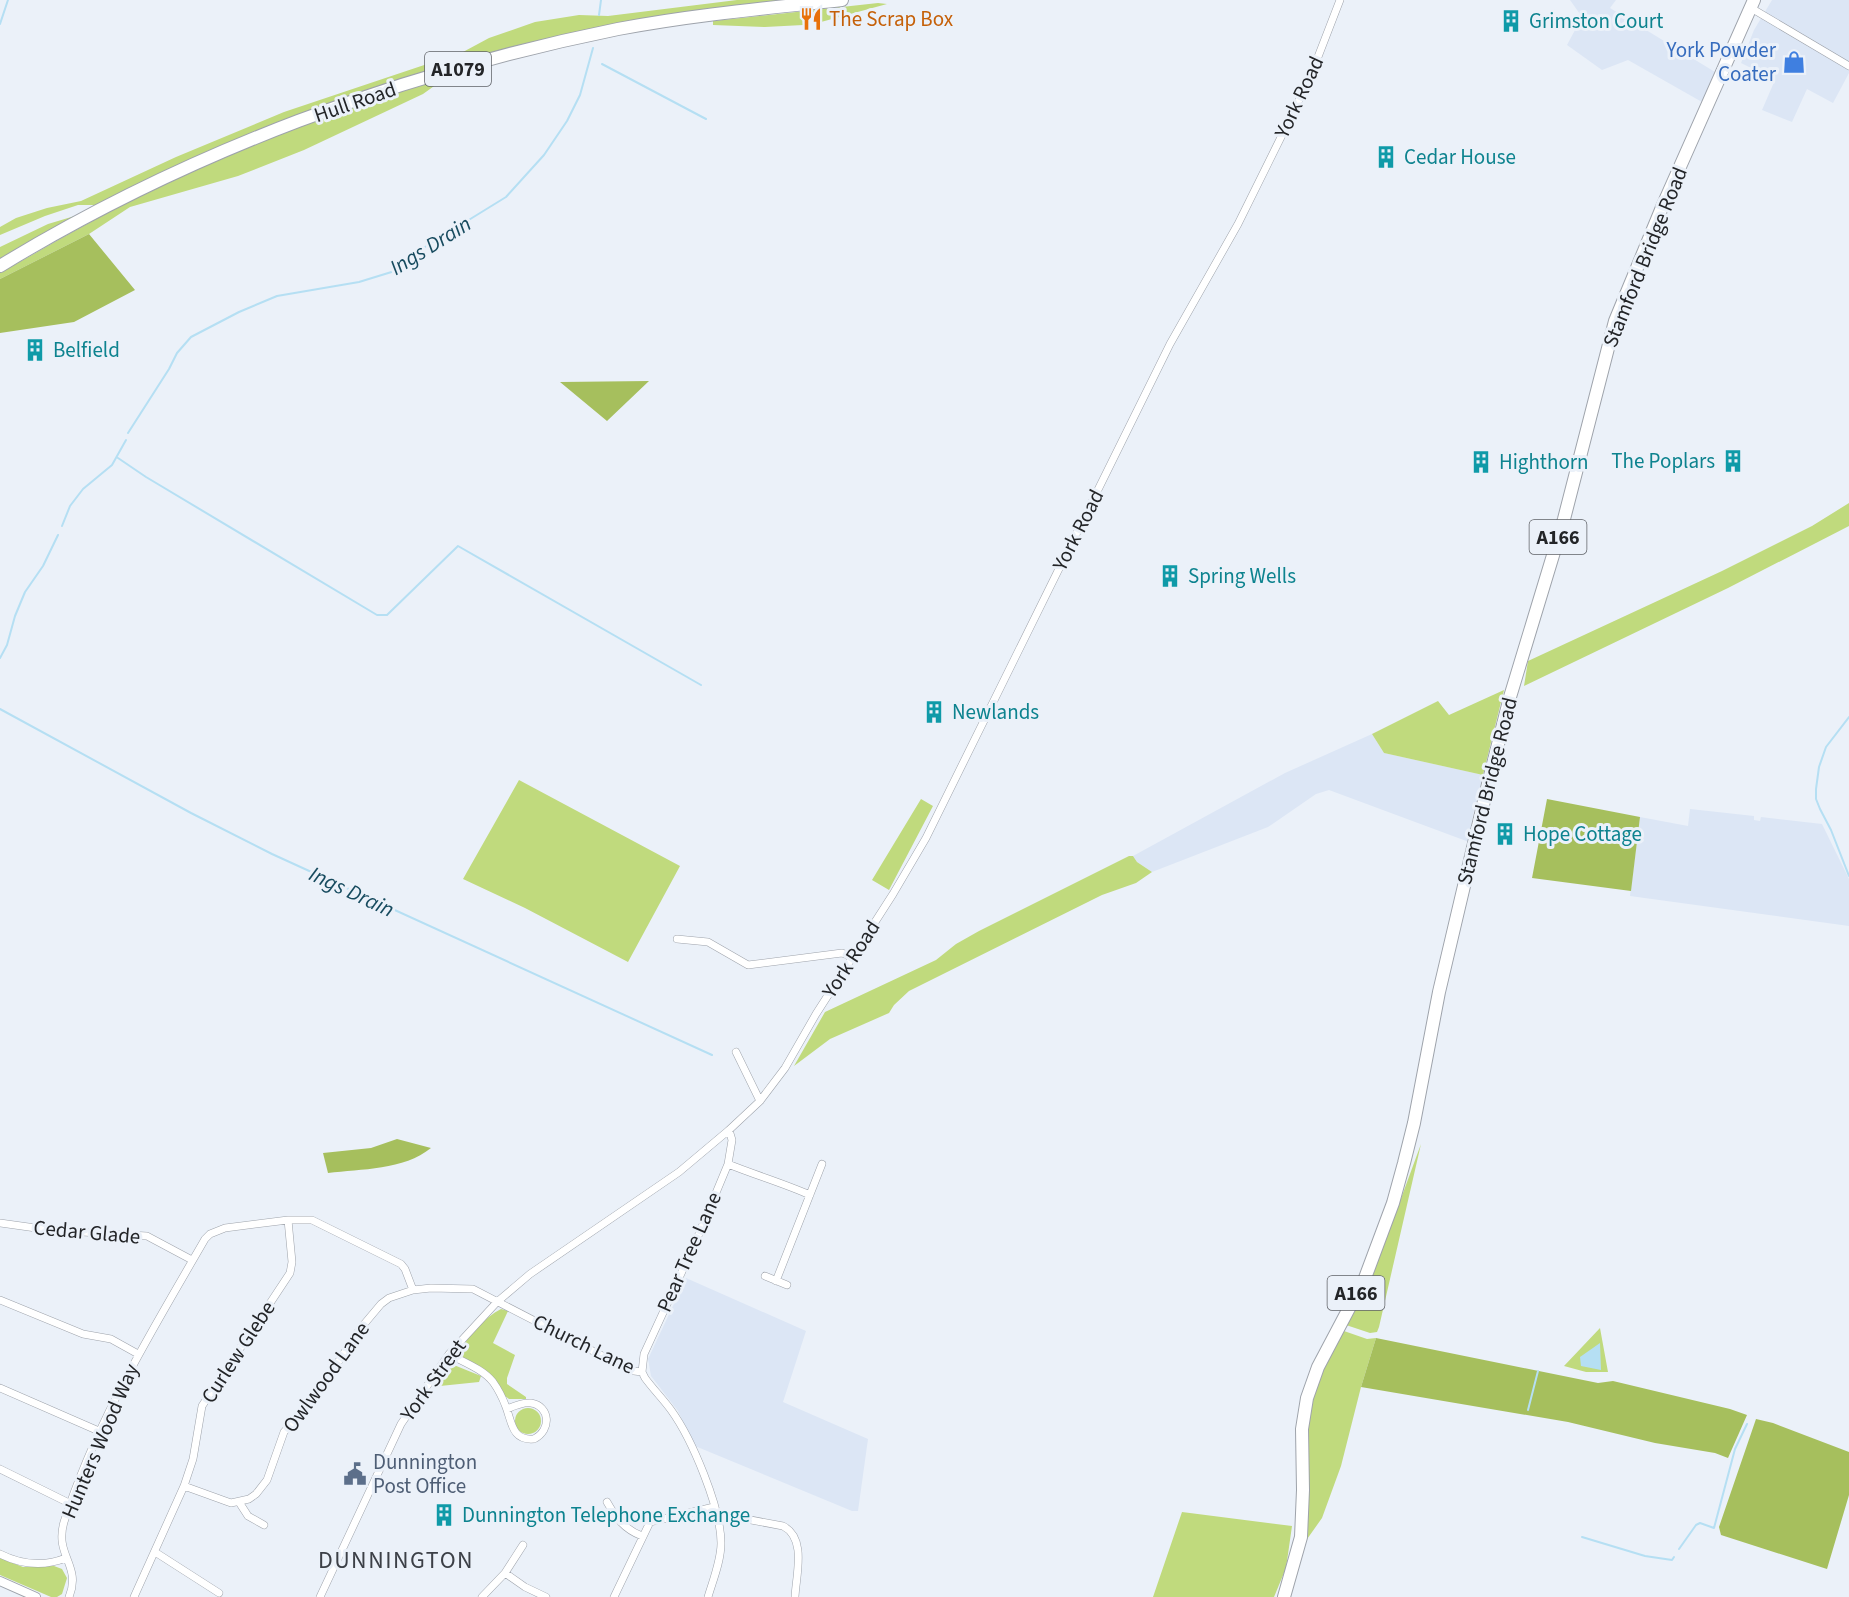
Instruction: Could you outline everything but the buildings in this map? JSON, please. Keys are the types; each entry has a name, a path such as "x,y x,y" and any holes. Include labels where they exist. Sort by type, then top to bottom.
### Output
{"highway":[{"name":"Hull Road","path":"0,266 94,212 208,158 370,95 462,68 618,29 755,9 842,0"},
{"name":"Stamford Bridge Road","path":"1284,1597 1290,1583 1301,1537 1302,1429 1307,1398 1318,1367 1365,1278 1393,1203 1404,1163 1438,992 1510,696 1564,519 1615,321 1753,4"}],"street":[{"name":"York Road","path":"760,1101 780,1075 931,829 1170,344 1238,224 1311,75 1340,0"},
{"path":"1753,4 1849,66"},
{"path":"677,939 708,942 748,965 842,953 853,957"},
{"path":"497,1302 530,1274 679,1172 729,1131 760,1101 736,1052"},
{"name":"Pear Tree Lane","path":"642,1372 641,1363 650,1339 696,1241 728,1164 732,1140 729,1131"},
{"path":"728,1164 751,1174 771,1178 810,1195"},
{"path":"776,1281 822,1164"},
{"path":"192,1260 204,1239 217,1230 303,1219 322,1224 401,1264 413,1290"},
{"name":"Curlew Glebe","path":"134,1597 184,1486 193,1459 202,1406 292,1268 288,1221"},
{"name":"Cedar Glade","path":"0,1223 50,1230 137,1234 155,1239 192,1260"},
{"name":"Hunters Wood Way","path":"69,1597 73,1575 61,1540 64,1522 113,1400 192,1260"},
{"path":"765,1276 787,1285"},
{"name":"Owlwood Lane","path":"239,1502 249,1499 263,1488 284,1432 314,1398 374,1312 389,1298 413,1290 473,1288 497,1302"},
{"path":"0,1300 82,1334 111,1339 138,1354"},
{"name":"York Street","path":"320,1597 401,1424 449,1354 497,1302"},
{"name":"Church Lane","path":"497,1302 511,1307 620,1365 642,1372 672,1411 690,1443 714,1508 720,1533 720,1555 708,1597"},
{"path":"449,1354 493,1382 507,1409 510,1424 520,1437 534,1439 545,1430 546,1416 536,1405 530,1403 507,1409"},
{"path":"0,1388 101,1432"},
{"path":"0,1469 71,1504"},
{"path":"184,1486 221,1501 239,1502 248,1516 264,1525"},
{"path":"607,1503 616,1519 642,1536"},
{"path":"614,1597 650,1522 714,1508"},
{"path":"717,1518 735,1517 790,1529 797,1541 795,1597"},
{"path":"482,1597 505,1573 524,1545"},
{"path":"155,1552 219,1593"},
{"path":"0,1554 24,1563 39,1564 53,1563 66,1558"},
{"path":"505,1573 525,1587 546,1597"},
{"path":"0,1581 36,1597"}],"shaded area":[{"path":"1570,0 1616,0 1610,8 1715,72 1702,102 1628,60 1602,70 1567,45 1582,17"},
{"path":"1772,0 1849,0 1849,73 1833,103 1807,89 1792,122 1762,110 1775,80 1741,63 1754,30"},
{"path":"1372,734 1384,753 1483,775 1469,842 1329,790 1316,794 1268,827 1152,872 1137,862 1133,856 1285,773"},
{"path":"1690,809 1754,816 1754,820 1760,821 1761,817 1822,824 1849,879 1849,926 1630,896 1640,817 1688,826"},
{"path":"686,1278 806,1331 783,1402 868,1439 858,1511 852,1511 695,1446 678,1411 651,1376 648,1359"}],"green space":[{"path":"737,0 814,0 604,28 309,112 193,158 100,205 78,205 0,235 0,227 16,218 47,208 81,201 176,157 284,112 463,52 489,38 535,22 579,15 608,16"},
{"path":"878,3 887,4 821,22 819,14 802,16 803,25 765,27 713,25 713,21"},
{"path":"444,79 423,94 304,150 238,176 130,207 89,234 0,279 0,273 117,207 226,155 371,101"},
{"path":"78,215 0,261 0,247 48,224"},
{"path":"89,234 135,290 74,322 0,333 0,279"},
{"path":"649,381 607,421 560,382"},
{"path":"1849,503 1849,526 1728,588 1524,686 1528,661 1722,571 1812,526"},
{"path":"1504,690 1483,775 1384,753 1372,734 1438,701 1449,715"},
{"path":"519,780 680,866 628,962 525,908 463,879"},
{"path":"921,799 933,806 889,890 872,880"},
{"path":"1547,799 1640,817 1631,891 1532,878"},
{"path":"1133,856 1137,862 1152,872 1136,883 1102,895 909,991 889,1013 830,1039 794,1066 825,1012 936,960 956,944 979,931"},
{"path":"397,1139 431,1148 408,1161 395,1165 328,1173 323,1153 371,1148"},
{"path":"1421,1144 1377,1332 1370,1333 1346,1325 1392,1223"},
{"path":"501,1309 508,1311 493,1343 515,1355 507,1384 526,1399 509,1399 491,1375 463,1358 459,1353 477,1328"},
{"path":"1600,1328 1608,1372 1586,1372 1564,1366"},
{"path":"1344,1331 1367,1339 1376,1338 1341,1466 1322,1518 1305,1542 1310,1407 1319,1377"},
{"path":"1376,1338 1598,1383 1613,1381 1747,1415 1728,1458 1715,1453 1655,1443 1568,1422 1361,1387"},
{"path":"449,1363 481,1376 479,1382 440,1386 434,1384"},
{"path":"528,1408 537,1412 541,1421 537,1430 528,1434 519,1430 515,1421 519,1412"},
{"path":"1756,1419 1773,1423 1849,1452 1849,1495 1827,1569 1721,1535 1719,1527"},
{"path":"1182,1512 1292,1526 1286,1568 1274,1597 1153,1597"},
{"path":"0,1558 23,1567 54,1566 62,1569 67,1578 62,1594 51,1597 0,1575"}],"water":[{"path":"1600,1343 1601,1370 1581,1366 1580,1357"}],"waterway":[{"path":"0,24 8,0"},
{"name":"Ings Drain","path":"599,15 601,0"},
{"name":"Ings Drain","path":"128,433 177,353 191,337 239,312 277,296 359,282 398,270 409,263 420,250 506,197 544,155 567,121 580,95 593,48"},
{"path":"602,64 706,119"},
{"name":"Ings Drain","path":"62,526 70,506 83,489 112,465 126,440"},
{"path":"118,458 377,615 387,615 458,546 701,685"},
{"name":"Ings Drain","path":"0,658 7,645 25,592 43,566 58,535"},
{"name":"Ings Drain","path":"0,709 191,813 272,854 712,1055"},
{"path":"1849,717 1826,747 1819,767 1816,789 1816,799 1849,876"},
{"path":"1528,1410 1538,1371"},
{"path":"1679,1549 1696,1525 1700,1523 1714,1528 1735,1449 1747,1424"},
{"path":"1582,1537 1645,1556 1672,1560 1674,1557"}],"place":[{"name":"The Scrap Box","path":"811,19"},
{"name":"Grimston Court","path":"1511,21"},
{"name":"York Powder Coater","path":"1794,62"},
{"name":"Cedar House","path":"1386,157"},
{"name":"Belfield","path":"35,350"},
{"name":"The Poplars","path":"1733,461"},
{"name":"Highthorn","path":"1481,462"},
{"name":"Spring Wells","path":"1170,576"},
{"name":"Newlands","path":"934,712"},
{"name":"Hope Cottage","path":"1505,834"},
{"name":"Dunnington Post Office","path":"355,1474"},
{"name":"Dunnington Telephone Exchange","path":"444,1515"}],"district":[{"name":"DUNNINGTON","path":"396,1560"}]}
